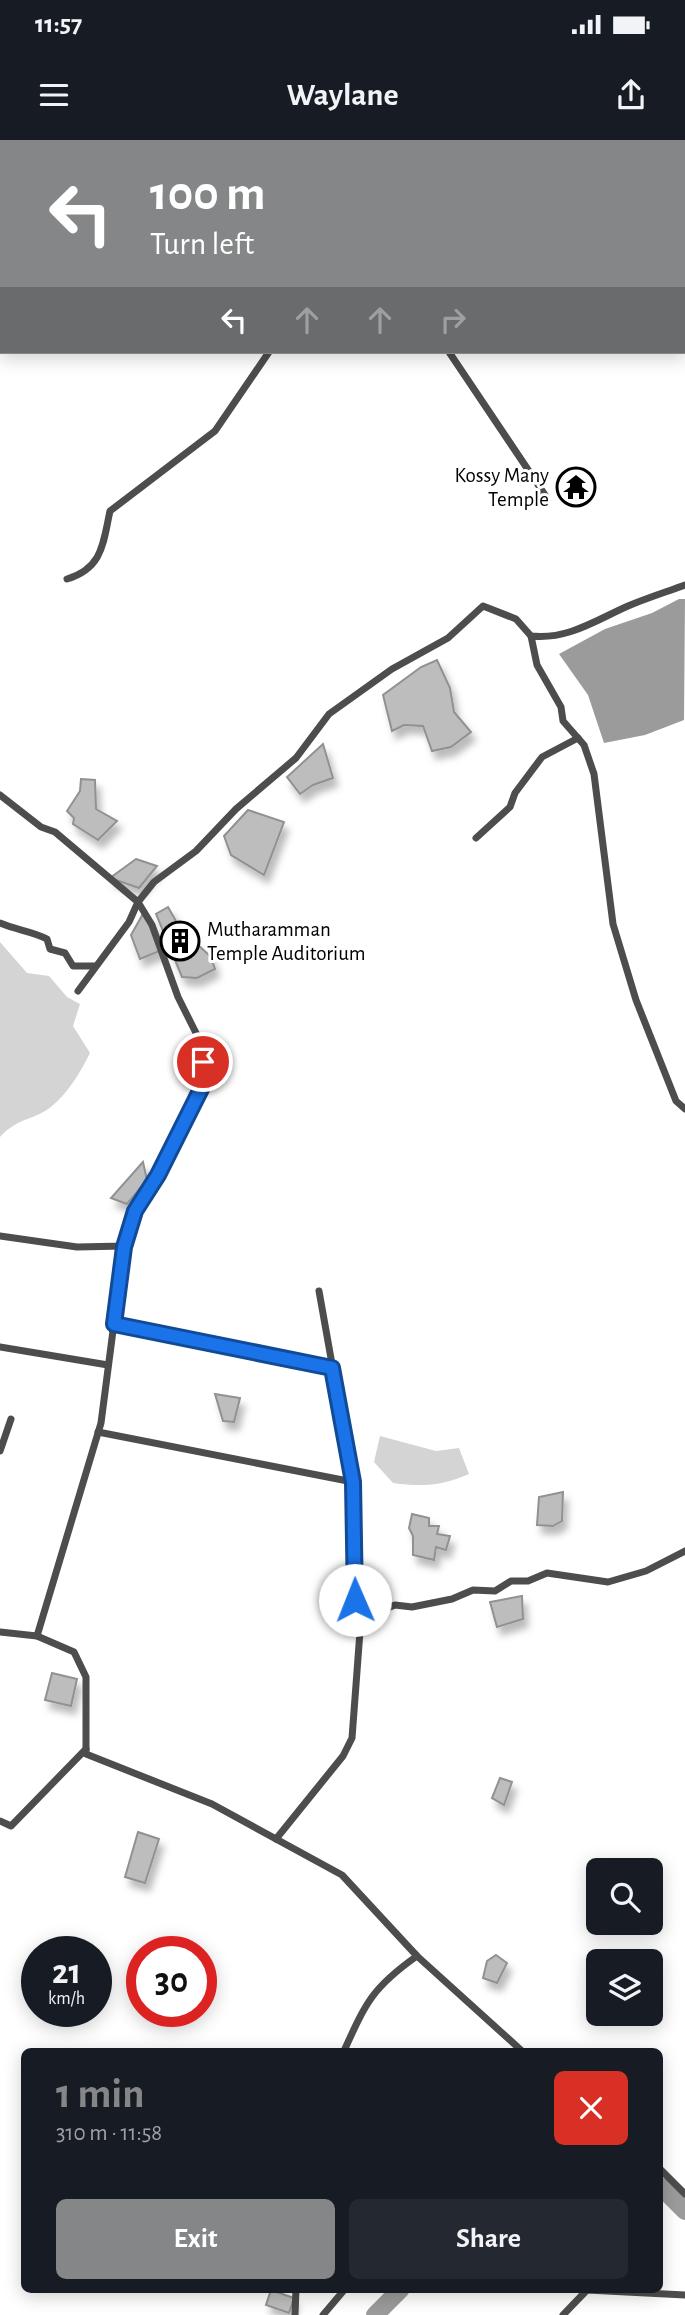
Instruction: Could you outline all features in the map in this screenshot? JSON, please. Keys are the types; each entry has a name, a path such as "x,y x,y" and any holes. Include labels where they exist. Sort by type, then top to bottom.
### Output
{"street":[{"path":"67,579 83,574 102,553 110,511 215,431 268,354"},
{"path":"451,354 545,495"},
{"path":"531,636 545,638 581,631 628,606 685,585"},
{"path":"78,990 129,922 138,902 154,882 196,851 236,809 296,758 329,714 384,674 448,638 472,620 483,606 516,619 531,636 537,665 561,707 563,721 584,745 594,774 599,832 604,839 605,884 613,924 636,1000 676,1101 685,1110"},
{"path":"476,838 510,807 514,793 542,757 578,738"},
{"path":"0,795 41,827 55,832 138,902 152,925 178,997 200,1041 203,1085 158,1175 135,1211 124,1247 98,1432 37,1636"},
{"path":"0,923 21,931 32,931 47,939 50,949 65,953 73,966 95,966"},
{"path":"0,1236 77,1247 124,1247"},
{"path":"276,1839 343,1756 352,1738 361,1618 355,1600 353,1482 319,1291"},
{"path":"114,1324 332,1368"},
{"path":"0,1347 108,1365"},
{"path":"0,1451 11,1419"},
{"path":"98,1432 353,1482"},
{"path":"361,1618 395,1605 412,1607 452,1599 473,1590 495,1591 510,1581 528,1581 547,1573 608,1582 646,1571 685,1551"},
{"path":"0,1632 37,1636 74,1652 86,1677 86,1754 212,1804 342,1875 417,1956 519,2048"},
{"path":"0,1821 10,1826 86,1749"},
{"path":"345,2048 362,2011 383,1979 417,1956"},
{"path":"663,2172 685,2194"},
{"path":"295,2315 296,2293"},
{"path":"323,2315 342,2293"},
{"path":"563,2315 583,2293"},
{"path":"652,2293 685,2295"}],"shaded area":[{"path":"679,599 685,599 684,720 645,735 604,743 588,695 559,654 605,629 652,613"},
{"path":"0,942 27,973 49,976 67,997 80,1004 73,1026 90,1053 74,1081 58,1100 46,1111 13,1126 0,1137"},
{"path":"380,1436 436,1451 459,1448 469,1474 432,1484 393,1483 374,1462"}],"building":[{"path":"437,660 450,688 454,712 471,732 451,747 432,751 423,726 404,725 392,731 383,695 421,667"},
{"path":"323,744 333,778 313,785 300,794 287,777"},
{"path":"81,779 95,780 96,809 117,821 98,840 73,824 74,818 67,811 80,791"},
{"path":"248,810 284,822 264,875 231,855 224,836"},
{"path":"136,859 157,866 139,888 110,878"},
{"name":"Mutharamman Temple Auditorium","path":"168,907 180,928 211,957 215,969 197,978 182,977 156,914"},
{"path":"144,912 162,950 140,959 131,935"},
{"path":"143,1162 147,1180 127,1204 111,1198"},
{"path":"215,1394 240,1398 234,1422 223,1421"},
{"path":"563,1492 562,1521 553,1526 537,1525 539,1497"},
{"path":"412,1514 429,1518 429,1526 439,1526 437,1534 450,1536 446,1550 436,1547 434,1560 413,1555 413,1536 409,1528"},
{"path":"522,1596 523,1619 497,1627 490,1602"},
{"path":"52,1673 77,1679 71,1706 45,1700"},
{"path":"500,1778 512,1782 504,1805 492,1798"},
{"path":"138,1832 159,1839 145,1883 125,1877"},
{"path":"496,1955 507,1963 497,1983 483,1978 487,1961"},
{"path":"270,2293 294,2298 289,2313 266,2305"}],"waterway":[{"path":"663,2189 685,2211"},
{"path":"375,2315 397,2293"}],"place":[{"name":"Kossy Many Temple","path":"576,487"},
{"name":"Mutharamman Temple Auditorium","path":"180,941"}],"route":[{"path":"203,1062 203,1085 158,1175 135,1211 124,1247 114,1324 332,1368 353,1482 355,1600"}]}
